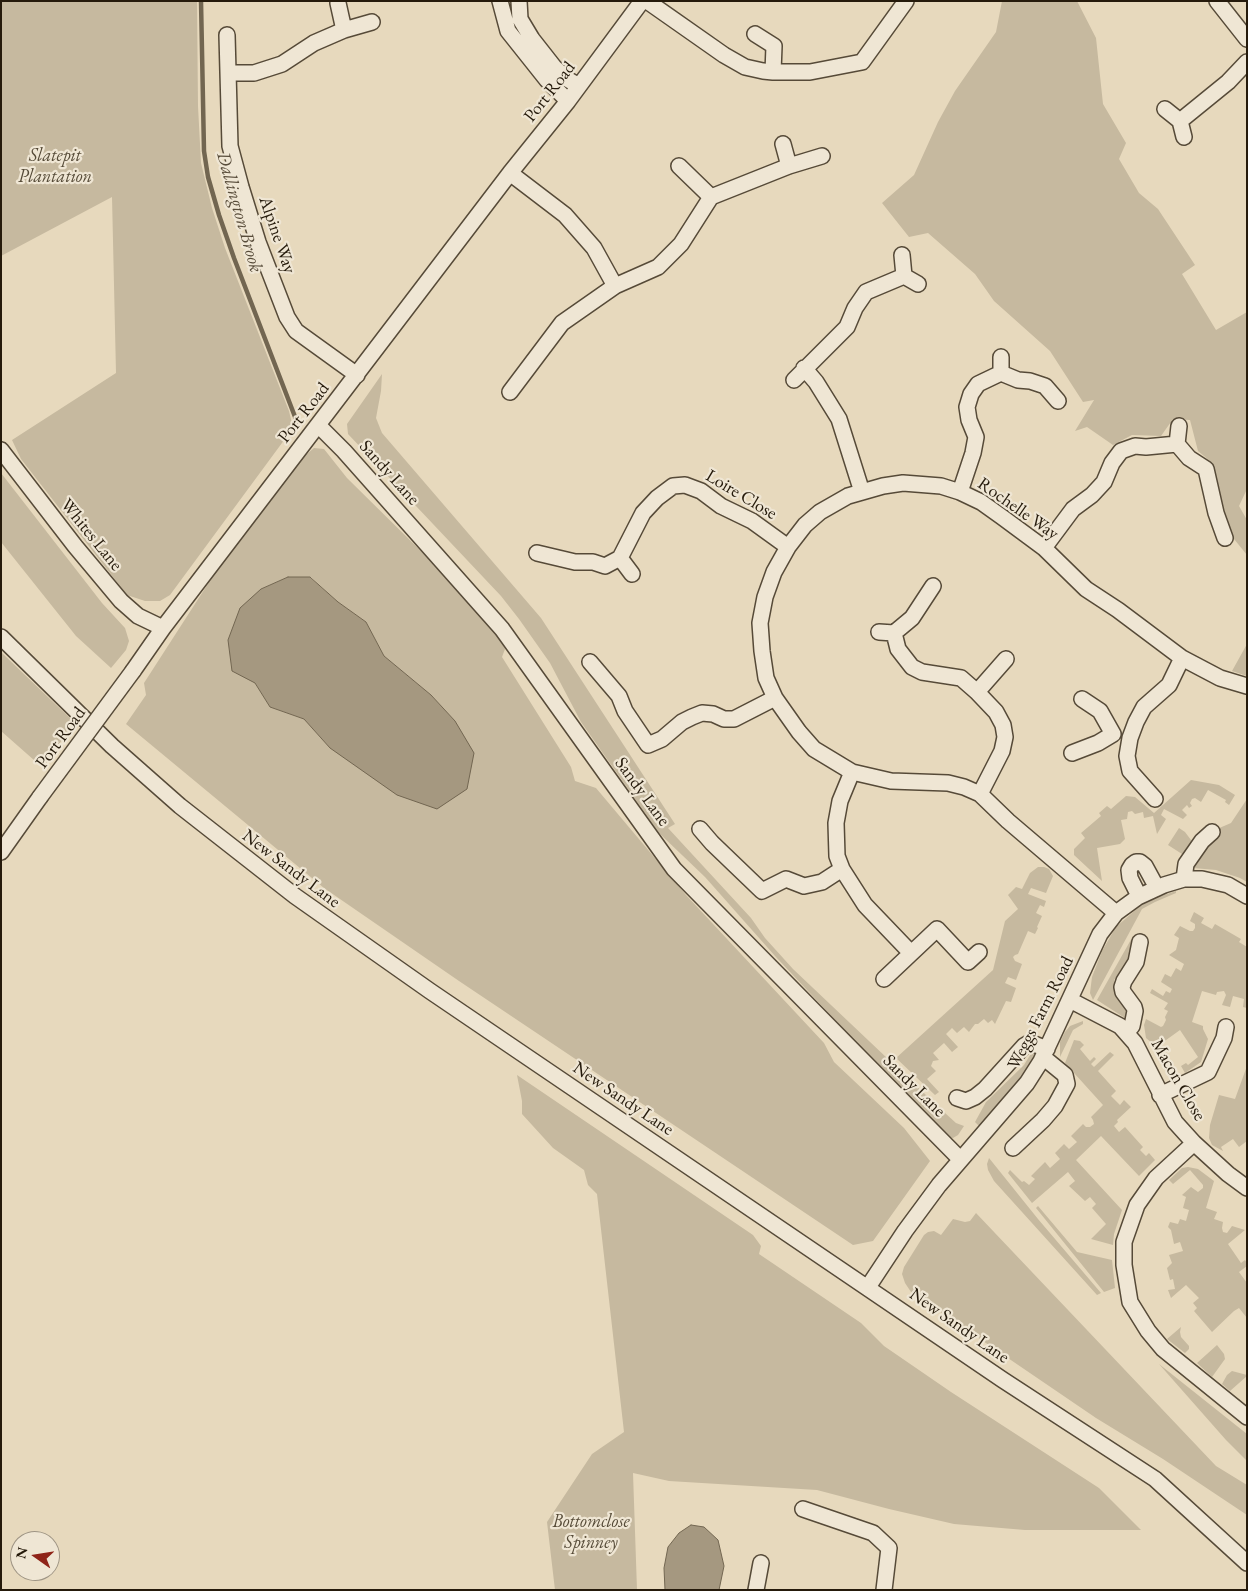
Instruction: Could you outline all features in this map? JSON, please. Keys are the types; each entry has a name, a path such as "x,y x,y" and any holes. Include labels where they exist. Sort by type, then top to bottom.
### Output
{"street":[{"path":"500,1 508,31 547,80 568,101"},
{"path":"519,1 520,19 532,39 554,67 567,79 579,86"},
{"name":"Port Road","path":"1,852 164,628 510,173 568,101 642,1"},
{"path":"647,1 724,55 745,66 763,72 810,72 862,62 906,1"},
{"path":"1218,2 1247,39"},
{"path":"338,3 344,30"},
{"path":"229,73 254,73 282,64 314,43 344,30 372,22"},
{"path":"755,34 774,46 774,72"},
{"name":"Alpine Way","path":"227,35 230,146 240,187 258,242 287,317 296,331 356,375"},
{"path":"1180,122 1228,82 1247,62"},
{"path":"1165,109 1180,122 1184,137"},
{"path":"783,144 789,166"},
{"path":"510,392 562,323 615,286 658,266 681,244 711,197 789,166 822,156"},
{"path":"679,166 711,197"},
{"path":"510,173 565,215 594,248 615,286"},
{"path":"902,255 904,276"},
{"path":"904,276 918,284"},
{"path":"862,492 839,419 816,382 799,374 847,328 855,308 866,292 904,276"},
{"path":"1001,357 1001,373"},
{"path":"960,492 976,438 967,407 971,394 978,384 1001,373 1018,380 1030,381 1045,386 1058,401"},
{"path":"1179,426 1177,444 1189,458 1206,469 1216,513 1225,538"},
{"name":"Sandy Lane","path":"316,428 344,451 502,629 674,869 960,1159"},
{"path":"1044,548 1073,509 1092,495 1104,482 1112,463 1120,451 1135,446 1146,447 1177,444"},
{"name":"Whites Lane","path":"1,450 121,602 138,616 164,628"},
{"name":"Rochelle Way","path":"1116,912 1008,821 980,794 948,783 891,781 852,772 814,749 799,732 775,698 766,678 762,651 760,623 765,597 774,572 788,547 805,525 820,512 848,496 903,482 941,486 960,492 995,512 1044,548 1086,589 1118,610 1182,658 1220,678 1247,686"},
{"name":"Loire Close","path":"620,558 644,513 657,498 673,486 685,485 752,521 788,547"},
{"path":"537,553 574,562 593,562 605,566 620,558 632,574"},
{"path":"879,632 894,633 912,618 934,586"},
{"path":"894,633 898,649 912,667 922,672 961,678 996,712 1003,725 1002,751 980,794"},
{"name":"New Sandy Lane","path":"1,637 112,746 180,806 295,896 415,981 1003,1380 1155,1479 1247,1562"},
{"path":"1154,799 1130,772 1127,756 1130,738 1144,707 1169,685 1182,658"},
{"path":"977,692 1006,659"},
{"path":"590,662 619,696 625,711 648,745 662,739 682,722 702,713 713,714 724,719 734,719 775,698"},
{"path":"1082,699 1100,711 1109,733"},
{"path":"1109,733 1130,738"},
{"path":"1072,754 1098,743 1109,733"},
{"path":"852,772 840,801 836,823 837,856 842,869 865,905 911,953"},
{"path":"700,828 712,843 762,891 786,879 804,886 822,882 842,869"},
{"path":"1184,879 1186,864 1202,841 1212,832"},
{"path":"1139,896 1130,878 1129,870 1136,862 1140,862 1145,866 1157,888"},
{"name":"Weggs Farm Road","path":"868,1287 924,1205 960,1159 1022,1090 1045,1053 1100,934 1116,912 1139,896 1184,879 1202,879 1228,885 1247,896"},
{"path":"884,979 937,929 968,962 979,952"},
{"path":"1126,1033 1132,1026 1135,1011 1123,992 1122,987 1136,962 1140,942"},
{"name":"Macon Close","path":"1070,1000 1120,1026 1135,1043 1175,1122 1194,1143 1228,1174 1247,1188"},
{"path":"1160,1094 1208,1072 1224,1038 1226,1028"},
{"path":"957,1098 966,1101 975,1097 1029,1043 1034,1044 1045,1053 1064,1074 1067,1084 1055,1106 1013,1148"},
{"path":"1194,1143 1156,1178 1136,1205 1124,1242 1124,1265 1130,1302 1148,1331 1163,1349 1247,1417"},
{"path":"803,1509 873,1533 889,1548 884,1590"},
{"path":"756,1590 761,1563"}],"green space":[{"name":"Slatepit Plantation","path":"1,1 197,1 198,106 201,163 212,208 225,248 289,411 293,428 170,595 160,601 145,601 127,595 21,459 12,440 116,373 112,197 1,256"},
{"path":"1002,1 1077,1 1096,38 1103,104 1126,143 1119,159 1139,193 1158,209 1195,265 1182,274 1216,330 1247,312 1247,489 1239,506 1247,520 1247,555 1234,539 1216,493 1210,461 1198,451 1190,420 1173,419 1161,436 1132,435 1113,445 1087,427 1075,431 1094,400 1083,402 1050,351 994,301 975,274 928,233 909,237 882,203 914,175 938,122 955,91 996,32"},
{"path":"382,374 376,418 382,433 541,618 675,824 668,828 751,918 765,938 793,969 945,1113 956,1123 964,1126 958,1135 953,1138 948,1137 937,1128 775,956 705,877 659,833 581,722 550,663 519,619 501,596 348,434 347,424"},
{"path":"314,448 324,449 347,478 426,556 497,632 505,649 502,657 571,767 575,781 596,788 686,895 824,1043 834,1062 904,1128 930,1161 873,1241 853,1245 459,981 324,888 126,724 146,695 144,683 213,576 302,458","holes":["288,577 311,577 338,602 366,622 384,656 431,695 455,721 330,748 304,719 270,707 255,683 261,589"]},
{"path":"1,473 102,603 125,628 129,641 126,650 111,668 76,636 1,542"},
{"path":"1247,644 1247,676 1232,671"},
{"path":"1,652 74,722 43,768 1,731"},
{"path":"1191,780 1219,785 1235,795 1229,805 1225,802 1226,800 1208,790 1201,802 1195,798 1192,799 1190,803 1192,806 1189,808 1187,805 1182,810 1187,815 1183,819 1164,809 1161,815 1166,819 1157,834 1153,816 1144,818 1143,812 1135,814 1132,811 1128,812 1127,819 1121,820 1125,839 1120,844 1097,848 1102,881 1074,855 1074,849 1085,838 1081,833 1101,816 1099,813 1107,806 1111,809 1126,796 1135,797 1154,813"},
{"path":"1247,799 1247,882 1216,870 1193,868 1195,861 1217,829 1231,823"},
{"path":"1179,828 1191,840 1191,844 1185,853 1182,854 1168,845"},
{"path":"1038,867 1049,869 1053,876 1046,893 1031,888 1028,894 1046,901 1044,907 1040,905 1036,913 1042,916 1035,934 1028,931 1018,954 1013,957 1015,961 1022,964 1016,980 1008,977 1005,983 1016,988 1011,1002 1006,1001 995,1024 992,1020 988,1023 984,1019 975,1024 969,1032 964,1027 957,1033 952,1028 946,1034 958,1047 952,1052 944,1043 933,1053 939,1060 933,1061 931,1066 936,1071 927,1079 939,1092 935,1095 896,1058 993,970 1005,921 1018,909 1008,895 1016,887 1022,889 1030,873"},
{"path":"1176,891 1176,893 1142,909 1093,1000 1090,993 1092,977 1102,951 1116,927 1140,906"},
{"path":"1194,912 1204,918 1201,923 1212,929 1215,924 1241,939 1239,942 1247,947 1247,1008 1243,1007 1244,999 1233,996 1230,1007 1222,1005 1226,995 1224,991 1217,992 1216,995 1202,991 1192,1022 1203,1026 1208,1039 1201,1062 1185,1073 1181,1066 1186,1063 1188,1065 1198,1057 1180,1030 1162,1043 1152,1043 1146,1038 1144,1025 1146,1019 1161,1027 1166,1020 1165,1017 1168,1011 1164,1009 1168,1003 1150,993 1152,989 1163,996 1166,991 1170,993 1172,989 1161,982 1165,974 1171,977 1176,968 1181,971 1184,964 1169,955 1176,950 1179,938 1174,935 1180,926 1193,931 1195,924 1190,921"},
{"path":"1133,936 1136,938 1128,965 1114,980 1114,991 1128,1011 1128,1020 1097,1000"},
{"path":"1083,1021 1083,1024 1073,1030 1060,1057 1060,1042 1065,1032 1070,1026"},
{"path":"1074,1040 1080,1041 1084,1045 1080,1049 1090,1061 1094,1057 1096,1059 1091,1064 1094,1067 1110,1052 1114,1055 1098,1071 1116,1091 1111,1096 1120,1105 1124,1100 1131,1107 1117,1120 1118,1122 1114,1126 1119,1132 1125,1127 1143,1147 1140,1150 1146,1156 1149,1153 1155,1160 1139,1176 1101,1136 1076,1160 1122,1210 1114,1234 1113,1245 1091,1239 1106,1224 1092,1208 1096,1204 1090,1197 1085,1201 1069,1186 1075,1181 1068,1172 1032,1203 1008,1173 1010,1170 1022,1182 1024,1181 1029,1185 1035,1179 1031,1176 1045,1162 1050,1168 1060,1159 1055,1153 1064,1144 1069,1149 1077,1142 1071,1136 1083,1124 1086,1127 1090,1127 1094,1124 1091,1117 1103,1105 1065,1063"},
{"path":"1032,1052 1035,1054 1019,1081 979,1126 975,1122 986,1102 1024,1065"},
{"path":"1247,1066 1247,1141 1239,1147 1233,1139 1221,1147 1223,1151 1212,1145 1209,1138 1210,1125 1219,1095 1235,1099"},
{"name":"Bottomclose Spinney","path":"517,1075 753,1235 761,1246 759,1254 861,1323 884,1346 1099,1488 1141,1530 1025,1530 954,1524 817,1490 669,1481 633,1473 637,1590 555,1590 547,1522 592,1454 624,1432 597,1194 588,1185 584,1170 553,1148 522,1114 522,1101"},
{"path":"989,1158 1101,1293 1097,1295 994,1181 988,1170"},
{"path":"1182,1168 1198,1169 1214,1181 1206,1208 1217,1212 1214,1219 1223,1222 1223,1232 1227,1233 1232,1226 1245,1230 1228,1244 1241,1263 1245,1260 1247,1263 1247,1266 1239,1272 1247,1283 1247,1318 1239,1308 1212,1332 1194,1311 1197,1308 1193,1303 1199,1298 1186,1285 1171,1298 1168,1290 1175,1289 1173,1279 1170,1280 1167,1268 1172,1263 1169,1255 1183,1251 1180,1242 1174,1244 1171,1230 1168,1227 1170,1222 1178,1224 1180,1219 1186,1221 1189,1210 1183,1208 1186,1197 1182,1195 1191,1187 1198,1192 1203,1188 1203,1185 1190,1170 1173,1184 1169,1180"},
{"path":"1038,1206 1077,1252 1112,1260 1115,1288 1104,1292 1036,1208"},
{"path":"976,1213 1216,1466 1247,1485 1247,1515 1163,1459 1096,1418 911,1292 902,1274 904,1267 924,1235 934,1231 941,1235 953,1219 965,1222 970,1221"},
{"path":"1181,1327 1181,1337 1189,1346 1185,1353 1167,1339"},
{"path":"1217,1345 1224,1354 1225,1359 1212,1377 1197,1363"},
{"path":"1159,1364 1247,1434 1247,1461 1226,1440"},
{"path":"1232,1371 1247,1376 1230,1391 1222,1384 1227,1375"}],"shaded area":[{"path":"288,577 310,577 338,602 366,622 384,656 431,695 455,721 474,753 467,789 437,809 397,795 330,748 304,719 270,707 255,683 232,671 228,640 240,608 261,589"},
{"path":"691,1525 704,1527 718,1540 724,1566 719,1590 665,1590 664,1568 668,1547 679,1533"}],"waterway":[{"name":"Dallington Brook","path":"201,1 204,151 208,177 234,258 297,422"}]}
